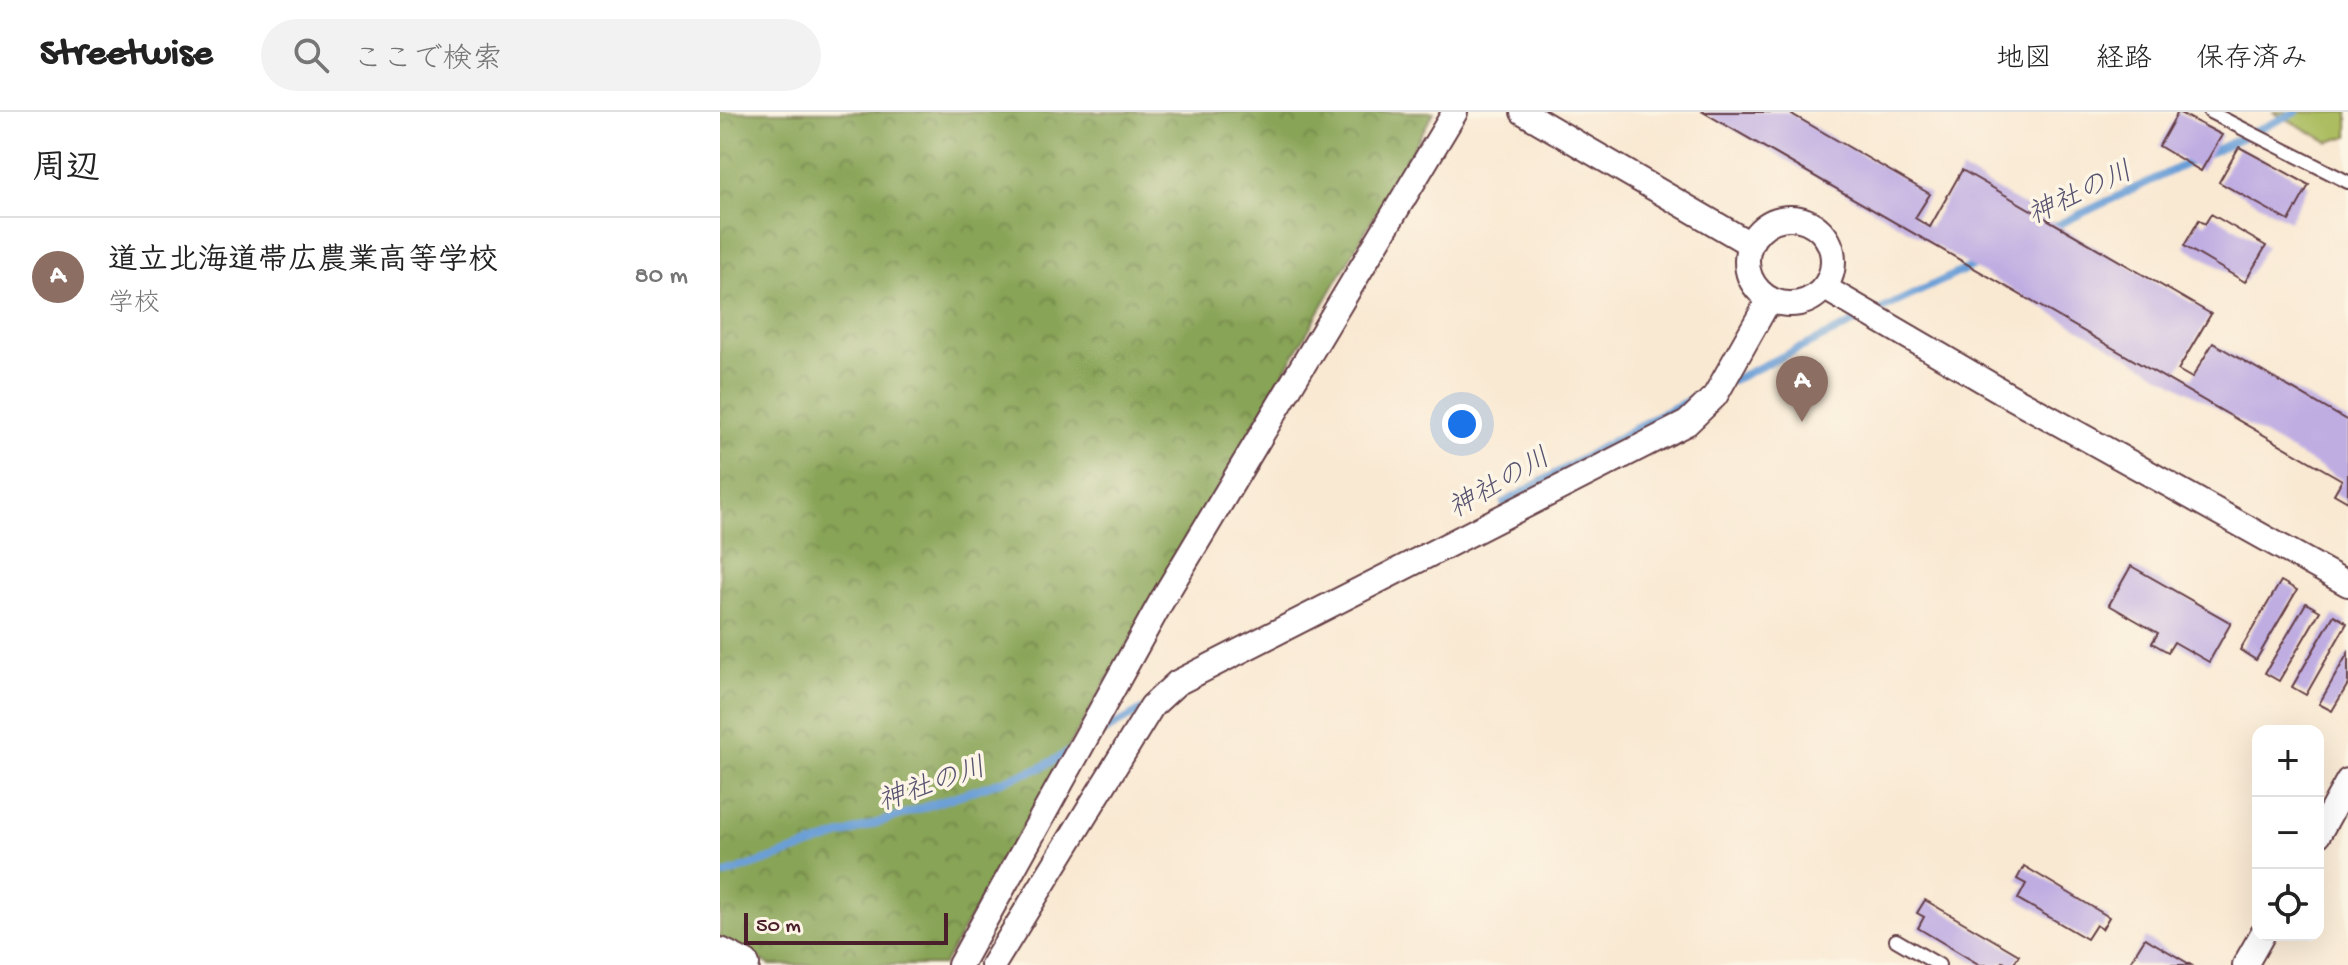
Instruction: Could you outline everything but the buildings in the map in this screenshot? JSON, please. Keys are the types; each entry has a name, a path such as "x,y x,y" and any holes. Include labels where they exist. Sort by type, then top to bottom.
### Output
{"street":[{"path":"960,965 1161,602 1455,112"},
{"path":"1523,112 1750,244"},
{"path":"1784,218 1799,218 1824,233 1834,261 1832,275 1816,297 1793,305 1769,300 1752,282 1747,270 1750,244 1758,232 1770,223 1784,218"},
{"path":"1825,288 2008,395 2348,584"},
{"path":"993,965 1152,706 1177,683 1687,423 1715,396 1769,300"},
{"path":"2324,824 2348,781"},
{"path":"2245,965 2259,941"},
{"path":"720,953 744,965"}],"lane":[{"path":"2210,112 2348,182"},
{"path":"1896,940 1939,965"}],"green space":[{"path":"720,112 1434,112 943,965 770,965 720,937"},
{"path":"2273,112 2348,112 2348,136 2329,142"}],"waterway":[{"name":"神社の川","path":"2051,228 2296,112"},
{"name":"神社の川","path":"1733,380 1981,262"},
{"name":"神社の川","path":"1504,503 1659,415 1706,392"},
{"name":"神社の川","path":"1094,737 1142,710"},
{"name":"神社の川","path":"720,876 1040,768 1072,750"}],"place":[{"name":"道立北海道帯広農業高等学校","path":"1802,422"}]}
